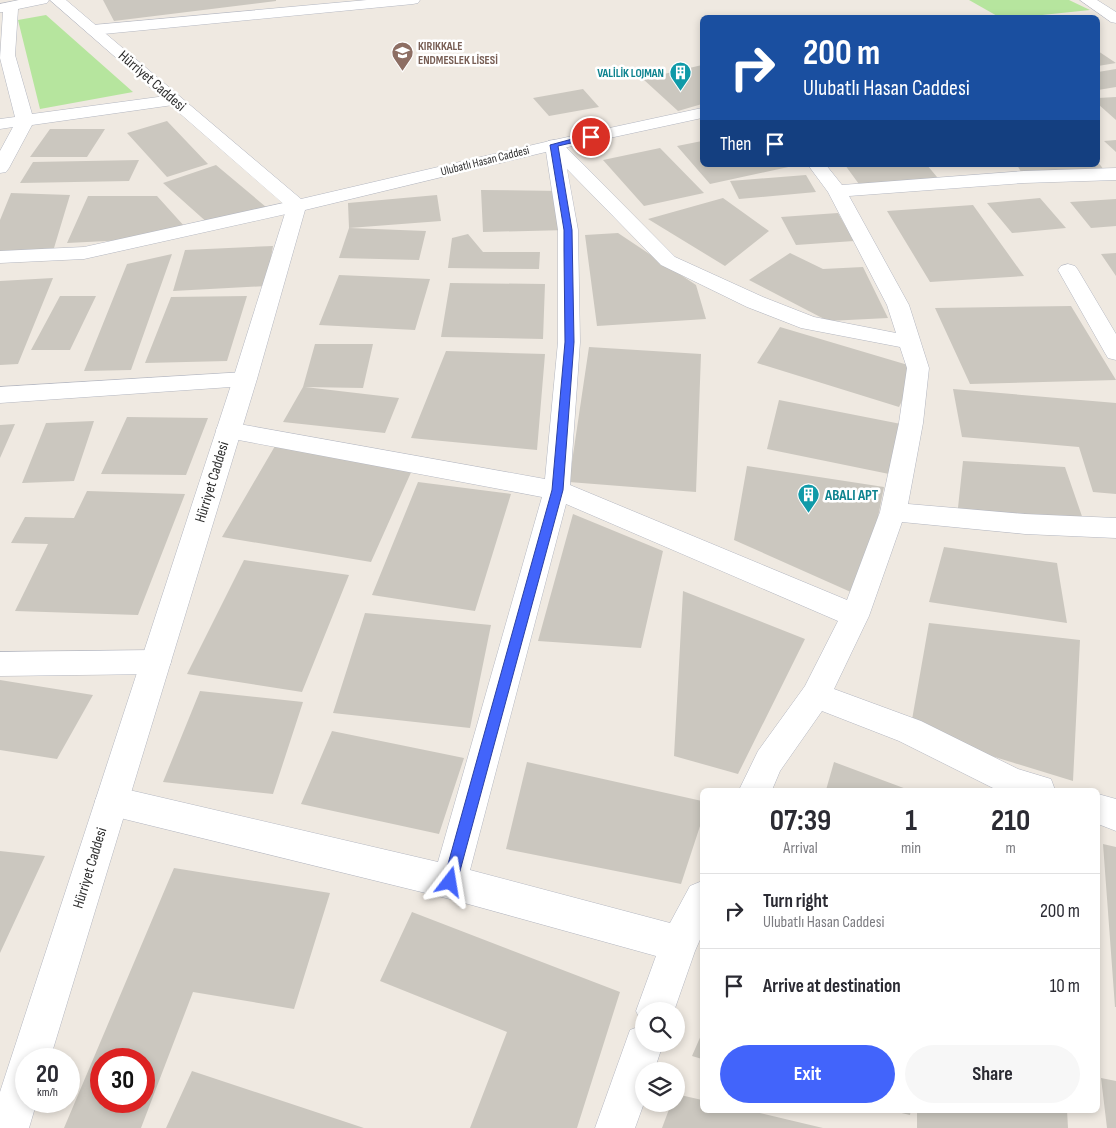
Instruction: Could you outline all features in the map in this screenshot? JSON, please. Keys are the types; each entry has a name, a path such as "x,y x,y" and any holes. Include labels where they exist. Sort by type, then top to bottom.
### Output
{"street":[{"path":"0,168 25,121 7,55 6,7 42,0"},
{"name":"Hürriyet Caddesi","path":"33,1048 228,430 246,379 297,206 57,0"},
{"path":"93,30 413,0"},
{"path":"1086,0 1115,13"},
{"path":"1112,0 1115,13"},
{"path":"1100,19 1115,13"},
{"path":"0,124 173,100"},
{"name":"Ulubatlı Hasan Caddesi","path":"0,257 84,253 700,113"},
{"path":"554,145 668,261 755,302 809,323 908,342"},
{"path":"450,882 558,490 570,342 568,230 554,145"},
{"path":"757,788 769,761 816,695 855,616 894,512 911,423 918,368 908,342 898,305 837,191 818,167"},
{"path":"837,191 1024,177 1116,174"},
{"path":"1068,270 1116,353"},
{"path":"0,394 246,379"},
{"path":"228,430 558,490 855,616"},
{"path":"894,512 1025,524 1116,528"},
{"path":"0,664 156,662"},
{"path":"816,695 910,731 1011,781 1033,788"},
{"path":"112,800 450,882 679,944"},
{"path":"1100,810 1116,815"},
{"path":"658,1002 679,944 700,902"},
{"path":"614,1128 641,1052"},
{"path":"9,1128 15,1108"}],"green space":[{"path":"969,0 1069,0 1090,10 1042,15 995,15"},
{"path":"46,15 133,92 40,109 18,20"}],"building":[{"path":"103,0 276,0 276,1 114,21"},
{"path":"1100,52 1116,63 1100,66"},
{"name":"VALİLİK LOJMAN","path":"700,65 700,105 678,111 643,79"},
{"path":"1116,69 1116,87 1100,90 1100,72"},
{"path":"583,89 599,107 549,116 533,98"},
{"path":"1116,97 1116,120 1100,106 1100,98"},
{"path":"167,121 208,164 167,177 127,133"},
{"path":"50,129 105,129 87,157 30,157"},
{"path":"1116,140 1116,152 1104,141"},
{"path":"700,141 700,167 788,167 710,184 677,146"},
{"path":"660,148 704,193 644,206 603,160"},
{"path":"139,160 129,181 20,183 33,162"},
{"path":"216,165 272,212 210,225 163,183"},
{"path":"1100,165 1107,174 1024,177 1018,167 1100,167"},
{"path":"846,167 929,167 942,183 864,191"},
{"path":"806,175 816,192 739,199 730,181"},
{"path":"481,190 562,191 568,230 483,232"},
{"path":"11,193 70,195 54,248 0,252 0,220"},
{"path":"437,195 441,221 349,228 348,203"},
{"path":"88,196 157,196 185,227 127,240 67,243"},
{"path":"723,198 769,231 725,266 648,219"},
{"path":"1040,198 1066,228 1012,233 987,203"},
{"path":"1116,199 1116,226 1091,228 1070,202"},
{"path":"973,205 1024,276 930,282 887,211"},
{"path":"838,213 854,241 796,245 781,217"},
{"path":"349,228 426,231 419,260 339,258"},
{"path":"618,233 696,285 706,319 597,326 585,235"},
{"path":"468,234 483,252 540,252 539,269 448,268 452,238"},
{"path":"273,246 266,286 173,291 185,250"},
{"path":"790,253 823,269 863,267 888,318 828,321 749,280"},
{"path":"1116,253 1116,276 1101,254"},
{"path":"172,254 131,370 84,371 127,264"},
{"path":"339,275 430,279 415,330 319,325"},
{"path":"53,278 18,364 0,365 0,281"},
{"path":"450,283 545,284 543,339 441,337"},
{"path":"60,296 96,296 70,350 31,350"},
{"path":"247,296 227,361 145,363 171,297"},
{"path":"1071,306 1116,380 970,384 935,308"},
{"path":"780,327 918,368 899,407 757,363"},
{"path":"315,344 373,344 363,388 305,387 399,398 385,433 283,422 303,387"},
{"path":"589,347 701,354 696,492 569,482"},
{"path":"446,351 545,354 537,450 411,438"},
{"path":"953,389 1116,403 1116,494 1093,492 1079,447 962,437"},
{"path":"779,400 901,424 894,475 767,449"},
{"path":"127,417 208,418 186,475 101,474"},
{"path":"94,421 74,481 22,483 46,423"},
{"path":"15,424 0,458 0,425"},
{"path":"275,446 413,468 371,562 222,537"},
{"path":"963,461 1065,467 1085,525 957,517"},
{"name":"ABALI APT","path":"747,466 884,487 862,597 734,540"},
{"path":"418,482 511,494 475,611 372,595"},
{"path":"87,491 185,494 138,615 15,611 48,544 11,543 25,517 74,518"},
{"path":"573,514 663,551 641,648 538,641"},
{"path":"944,547 1057,563 1067,623 929,602"},
{"path":"244,560 349,575 302,692 187,674"},
{"path":"683,591 805,639 738,774 674,756"},
{"path":"365,613 491,625 470,728 333,713"},
{"path":"929,623 1080,640 1073,781 910,731"},
{"path":"0,680 93,695 57,759 0,750"},
{"path":"200,691 303,702 273,794 163,782"},
{"path":"332,731 464,758 439,834 301,804"},
{"path":"527,762 700,801 700,826 681,884 506,849"},
{"path":"834,762 904,788 827,788"},
{"path":"1103,844 1116,847 1116,1007 1115,1007"},
{"path":"0,851 45,856 0,953"},
{"path":"174,868 330,893 294,1009 193,992 155,1091 155,1048 98,1048"},
{"path":"412,912 620,992 577,1128 470,1128 507,1032 380,981"},
{"path":"700,1038 700,1058 692,1056"},
{"path":"90,1067 90,1113 147,1113 141,1128 64,1128 70,1113 80,1113 80,1090"},
{"path":"192,1071 364,1128 166,1128"},
{"path":"1101,1078 1116,1081 1116,1128 1107,1128"},
{"path":"685,1096 700,1100 700,1113 760,1113 823,1128 662,1128 668,1112 685,1112"},
{"path":"917,1113 1067,1113 1068,1128 917,1128"}],"place":[{"name":"KIRIKKALE ENDMESLEK LİSESİ","path":"402,72"},
{"name":"VALİLİK LOJMAN","path":"680,92"},
{"name":"ABALI APT","path":"809,514"}],"route":[{"path":"450,882 558,490 570,342 568,230 554,145 591,137"}]}
